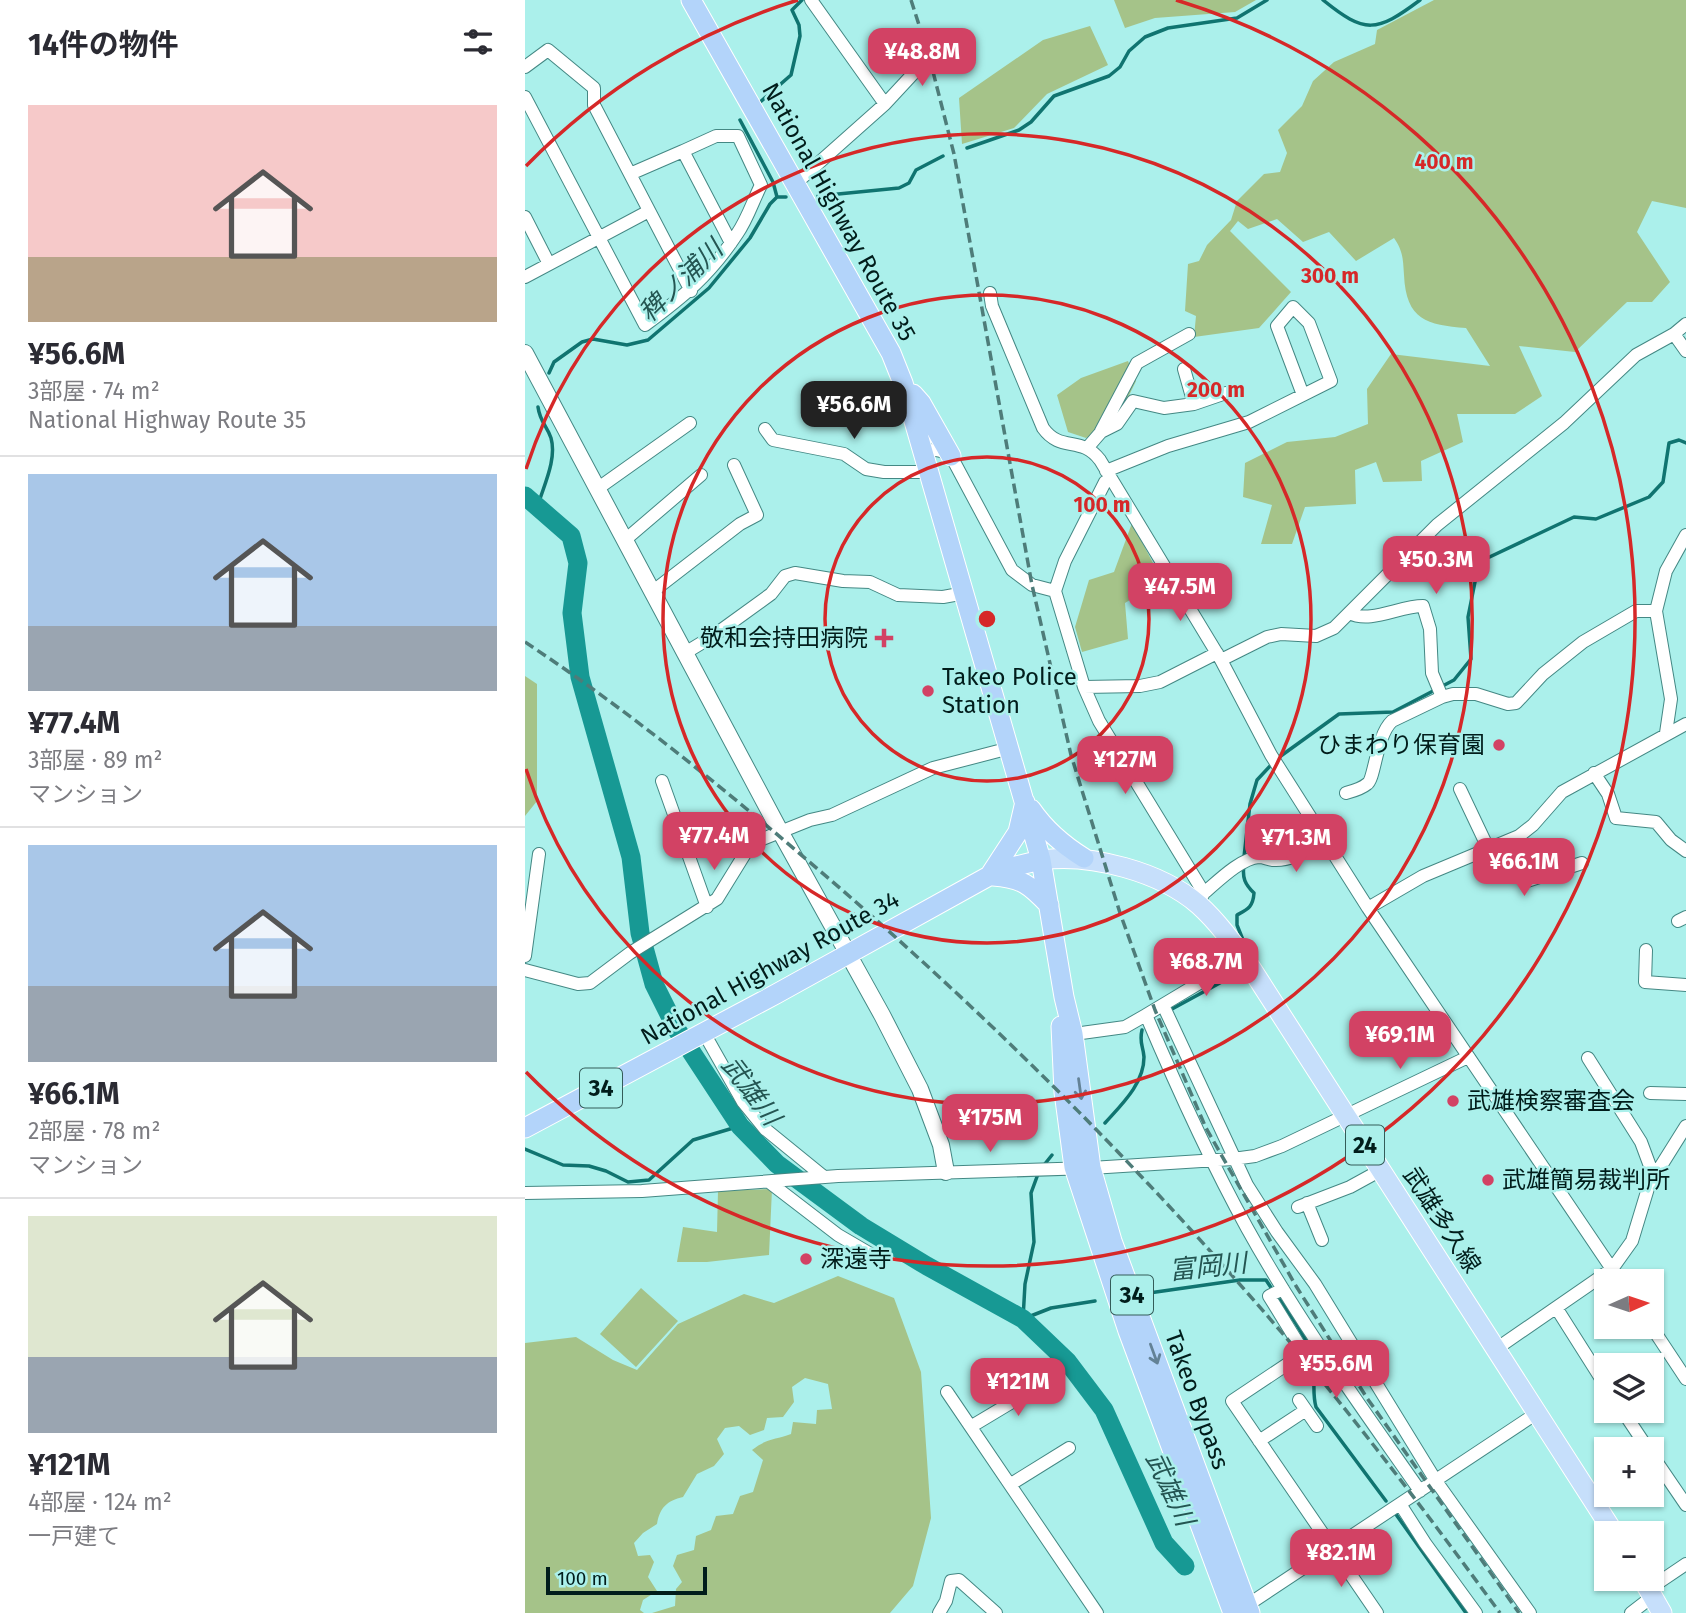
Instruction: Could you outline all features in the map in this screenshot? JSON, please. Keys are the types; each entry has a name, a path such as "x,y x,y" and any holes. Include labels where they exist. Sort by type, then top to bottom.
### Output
{"highway":[{"name":"National Highway Route 35","path":"691,0 891,353 931,472 1041,860"},
{"path":"903,383 921,404 951,456"},
{"path":"1025,800 1041,824 1062,845 1084,858"},
{"path":"1025,800 1018,832 989,876 1022,880 1049,905"},
{"name":"National Highway Route 34","path":"525,1128 989,876 1041,860"},
{"name":"Takeo Bypass","path":"1041,860 1064,997 1082,1167 1112,1241 1241,1611"}],"main road":[{"name":"武雄多久線","path":"1041,860 1084,858 1123,867 1201,899 1346,1115 1605,1521"}],"street":[{"path":"811,0 885,104"},
{"path":"795,184 885,104 937,48"},
{"path":"525,67 548,50 594,88 594,105 691,291"},
{"path":"525,97 645,325 691,291 731,243 761,185 738,136 716,136 630,174"},
{"path":"683,151 731,243"},
{"path":"525,277 649,211"},
{"path":"525,217 549,264"},
{"path":"990,293 992,306 1043,428 1050,438 1057,442 1088,447 1094,452 1219,657 1275,760 1368,908 1612,1269 1632,1241 1649,1185 1686,1127"},
{"path":"1303,395 1277,326 1293,307 1309,323 1331,382 1249,422 1168,446 1108,475 1065,561 1055,591 1084,687 1099,721 1201,899 1244,863 1260,857 1272,861 1291,859 1327,840"},
{"path":"1084,687 1140,686 1160,682 1267,637 1281,634 1316,636 1334,628 1437,526 1565,423 1636,355 1674,334 1686,324"},
{"path":"1088,447 1101,432 1137,363 1189,334"},
{"path":"1674,334 1686,351"},
{"path":"525,353 921,1089 941,1145 946,1172"},
{"path":"1184,369 1194,404"},
{"path":"1101,432 1117,424 1133,401 1164,408 1194,404 1226,393"},
{"path":"597,489 690,423"},
{"path":"765,429 773,440 843,454 866,469 884,472 931,472"},
{"path":"925,452 932,449 941,450 951,456 1012,570 1032,585 1055,591"},
{"path":"652,592 740,524 757,515 734,465"},
{"path":"625,540 701,475"},
{"path":"1666,733 1671,699 1656,611 1666,571 1686,535"},
{"path":"685,653 771,594 785,576 795,573 843,581 870,582 898,595 943,597 965,593"},
{"path":"1349,614 1357,617 1380,615 1411,606 1423,606 1430,629 1432,673 1441,696"},
{"path":"1346,793 1368,784 1372,779 1375,756 1387,726 1392,721 1441,696 1476,694 1508,704 1515,703 1543,674 1583,642 1636,611 1656,611"},
{"path":"1368,908 1423,876 1519,836 1533,825 1562,792 1686,723"},
{"path":"525,970 578,984 590,983 631,953 717,899 746,852 759,840 810,820 832,815 933,768 1010,748"},
{"path":"1594,773 1608,794 1616,818 1656,822 1671,841 1686,851"},
{"path":"662,781 707,907"},
{"path":"1460,789 1488,848"},
{"path":"1519,836 1527,881 1582,863"},
{"path":"525,956 539,854"},
{"path":"1646,950 1645,982 1686,985"},
{"path":"1067,1035 1125,1027 1226,967 1239,952"},
{"path":"1163,1005 1233,1159 1263,1212 1315,1284 1436,1480 1530,1613"},
{"path":"1146,1015 1178,1090 1247,1227 1321,1349 1420,1491"},
{"path":"703,1033 743,1102 765,1129 824,1177"},
{"path":"525,1193 642,1191 824,1177 1082,1167 1255,1156 1282,1146 1468,1057"},
{"path":"1588,1058 1641,1142 1654,1177"},
{"path":"1650,1093 1686,1094"},
{"path":"1322,1240 1303,1205 1350,1187 1381,1170"},
{"path":"773,1181 838,1235 874,1256"},
{"path":"1496,1349 1594,1282"},
{"path":"1283,1289 1269,1296 1304,1353 1233,1402 1377,1613"},
{"path":"1557,1309 1594,1367"},
{"path":"1660,1339 1686,1378"},
{"path":"972,1426 1047,1381"},
{"path":"947,1391 1097,1613"},
{"path":"1259,1441 1302,1405 1317,1426"},
{"path":"1241,1611 1332,1547 1537,1413"},
{"path":"1011,1484 1069,1448"},
{"path":"1664,1473 1686,1505"},
{"path":"1400,1504 1476,1613"},
{"path":"1631,1613 1686,1564"},
{"path":"939,1613 946,1601 951,1581 959,1580 996,1613"}],"green space":[{"path":"1114,0 1256,0 1235,12 1155,18 1125,28"},
{"path":"1434,0 1686,0 1686,208 1652,201 1637,232 1670,282 1652,302 1627,302 1575,352 1519,346 1542,396 1515,414 1457,414 1463,442 1421,461 1422,481 1383,482 1376,462 1355,470 1356,504 1305,507 1292,544 1261,544 1272,505 1243,497 1245,463 1287,442 1335,437 1368,424 1367,389 1391,354 1490,366 1466,328 1430,322 1414,311 1406,290 1401,251 1394,238 1356,261 1329,232 1303,242 1277,219 1248,229 1238,221 1230,231 1291,292 1259,328 1194,337 1196,316 1185,311 1188,264 1199,261 1207,245 1231,220 1237,201 1264,174 1280,172 1287,153 1278,130 1302,106 1313,81 1334,62 1375,44 1377,30"},
{"path":"1090,26 1108,65 1047,94 1014,128 962,144 959,98 1043,40"},
{"path":"1128,361 1136,381 1118,418 1086,438 1068,432 1057,395 1081,378"},
{"path":"1132,523 1162,580 1125,603 1128,639 1082,652 1075,627 1089,580 1114,572"},
{"path":"525,676 537,684 537,801 525,816"},
{"path":"772,1189 769,1255 707,1262 677,1262 683,1227 717,1232 718,1191"},
{"path":"838,1276 894,1298 921,1372 931,1518 913,1586 890,1613 652,1613 675,1606 676,1589 682,1582 673,1566 677,1555 694,1550 696,1536 711,1530 716,1516 733,1514 740,1496 753,1492 763,1460 752,1450 767,1441 791,1434 793,1422 816,1424 817,1410 832,1409 828,1384 805,1378 792,1387 794,1402 783,1417 767,1418 764,1430 750,1435 739,1426 725,1428 717,1439 724,1454 714,1466 697,1474 683,1497 665,1506 657,1524 634,1543 638,1556 650,1555 654,1562 648,1577 657,1591 643,1600 640,1610 644,1613 525,1613 525,1343 576,1337 613,1360 637,1370 678,1324 744,1294 774,1303"},
{"path":"641,1288 678,1321 636,1367 600,1334"}],"waterway":[{"path":"759,103 791,75 800,36 799,25 792,10 802,0"},
{"name":"稗ノ浦川","path":"967,148 1019,130 1031,122 1054,96 1109,76 1120,67 1129,51 1145,37 1168,28 1237,18 1267,0"},
{"name":"稗ノ浦川","path":"1323,0 1350,19 1371,25 1392,19 1420,0"},
{"path":"740,120 773,182 777,197"},
{"name":"稗ノ浦川","path":"818,196 899,188 909,183 916,170 943,156"},
{"name":"稗ノ浦川","path":"549,373 554,362 582,342 593,339 627,345 648,340 709,288 750,238 770,204 777,197 786,197"},
{"name":"稗ノ浦川","path":"538,407 551,438 552,455 538,505"},
{"path":"1278,758 1339,714 1393,712 1454,680 1471,659 1468,617 1479,562 1574,517 1596,519 1649,497 1663,482 1669,443 1679,440 1686,443"},
{"name":"武雄川","path":"525,496 571,536 578,563 572,613 580,677 631,857 640,933 654,984 677,1030 740,1126 777,1164 861,1226 1023,1319 1067,1361 1104,1410 1164,1543 1185,1566"},
{"path":"1244,857 1250,804 1257,780 1272,764"},
{"path":"1244,865 1245,880 1254,893 1249,907 1237,915 1237,925 1245,945"},
{"path":"1172,1009 1229,978 1240,967"},
{"path":"1105,1123 1131,1093 1140,1076 1144,1057 1142,1030"},
{"path":"525,1149 563,1165 589,1166 606,1171 628,1182 649,1180 693,1140 740,1126"},
{"path":"1044,1165 1052,1155"},
{"path":"1038,1174 1031,1193 1034,1242 1025,1284 1023,1319 1051,1308 1095,1301"},
{"name":"富岡川","path":"1149,1293 1240,1280 1266,1280 1299,1327 1309,1347 1313,1363 1316,1407 1386,1501"},
{"name":"富岡川","path":"1395,1513 1466,1613"}],"railway":[{"path":"911,0 929,56 954,154 1032,585 1071,755 1120,913 1155,1010 1206,1128 1296,1286 1367,1398 1519,1613"},
{"path":"525,642 633,719 772,830 939,976 1066,1099 1188,1227 1305,1360 1404,1485 1500,1613"}],"place":[{"name":"敬和会持田病院","path":"884,638"},
{"name":"Takeo Police Station","path":"928,691"},
{"name":"ひまわり保育園","path":"1499,745"},
{"name":"武雄検察審査会","path":"1453,1101"},
{"name":"武雄簡易裁判所","path":"1488,1180"},
{"name":"深遠寺","path":"806,1259"}]}
